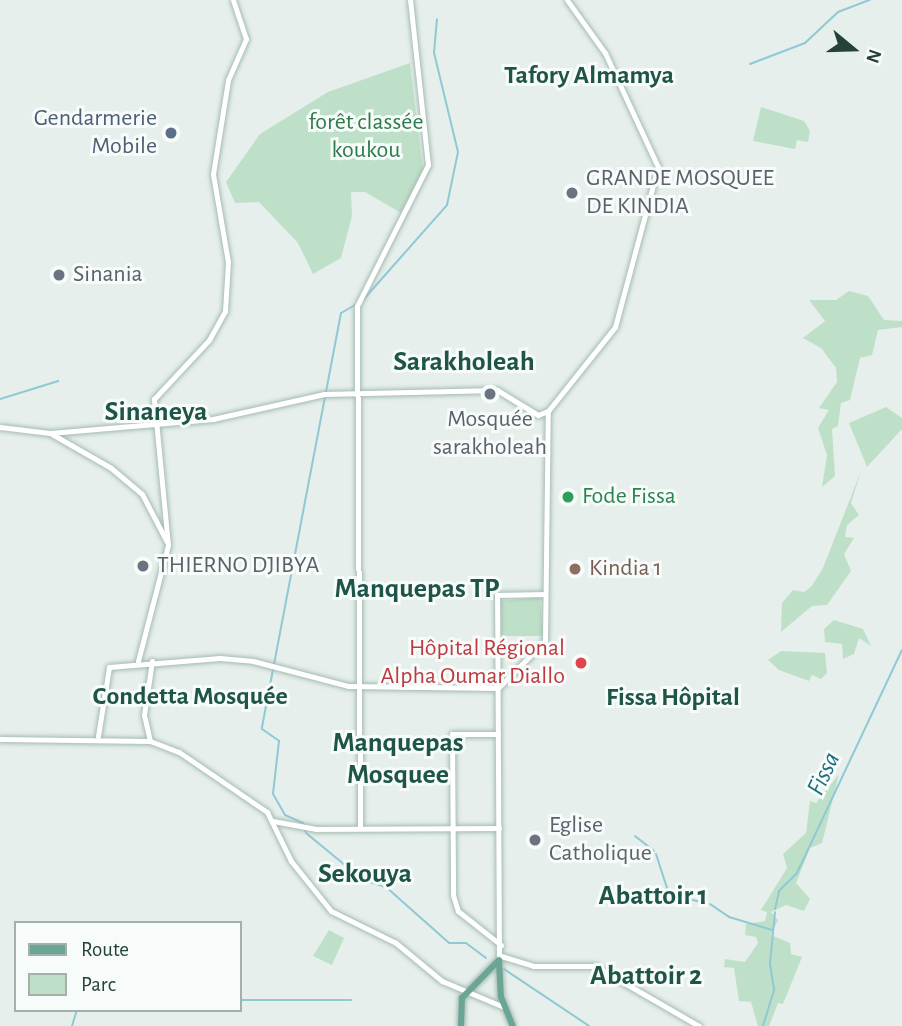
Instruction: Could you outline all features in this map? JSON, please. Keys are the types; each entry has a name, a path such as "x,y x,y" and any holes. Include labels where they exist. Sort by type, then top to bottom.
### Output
{"main road":[{"path":"461,1026 459,1007 467,992 500,958"},
{"path":"500,958 502,1002 513,1026"}],"street":[{"path":"138,661 168,545 154,399 209,340 225,311 228,262 212,174 228,80 246,39 233,0"},
{"path":"360,828 357,303 413,203 428,165 410,0"},
{"path":"0,427 50,433 157,423 234,415 326,394 498,390 538,415 548,411 615,327 658,167 605,53 567,0"},
{"path":"98,736 109,667 138,661 220,659 276,667 359,687 498,688 545,641 548,411"},
{"path":"50,433 111,468 142,494 168,545"},
{"path":"545,594 497,595 500,958 533,966 597,966 699,1026"},
{"path":"150,741 144,715 152,661"},
{"path":"498,734 452,734 455,905 500,945"},
{"path":"0,739 40,743 98,736 150,741 179,752 253,799 273,821 290,861 331,911 396,943 442,981 493,1004 502,1002"},
{"path":"273,821 303,827 499,828"}],"green space":[{"name":"forêt classée koukou","path":"410,63 423,170 401,213 365,192 351,192 352,216 341,258 313,274 298,243 259,202 235,203 226,182 260,134 328,92"},
{"path":"761,107 804,121 810,131 808,142 797,140 795,149 753,141"},
{"path":"849,291 868,296 884,320 902,321 902,327 878,330 872,355 860,358 850,400 841,403 838,426 832,429 835,476 822,487 827,455 818,428 829,410 819,408 837,382 836,368 821,348 803,338 825,321 809,300 836,300"},
{"path":"886,407 902,418 902,429 867,467 849,423"},
{"path":"861,471 851,503 859,515 847,525 845,537 854,538 844,554 851,571 827,605 812,606 781,632 782,603 793,590 804,592 811,587 823,568"},
{"path":"540,597 543,636 501,636 501,601"},
{"path":"834,620 863,629 871,646 859,638 854,654 843,659 842,644 825,642 824,629"},
{"path":"781,651 825,653 827,673 821,679 812,675 809,681 779,670 768,660"},
{"path":"839,774 822,843 810,848 796,883 810,899 804,911 786,905 771,912 778,920 771,935 790,943 791,954 802,957 783,1004 778,1003 769,1026 758,1026 751,1002 739,1001 734,968 724,967 725,959 745,962 758,943 756,937 745,935 746,924 765,921 767,912 761,910 787,868 783,854 806,833 810,801 816,803"},
{"path":"329,930 344,938 332,965 313,956"}],"waterway":[{"path":"750,64 805,43 838,12 870,0"},
{"path":"363,300 447,205 458,152 434,53 437,19"},
{"path":"355,305 341,313 262,729 279,741 273,794 285,815 303,823 306,833 363,880 386,887 449,943 466,943 486,958"},
{"path":"0,399 58,381"},
{"name":"Fissa","path":"775,909 779,891 797,873 902,650"},
{"path":"635,836 654,851"},
{"path":"656,854 669,894 706,903"},
{"path":"710,904 729,917 772,930"},
{"name":"Fissa","path":"763,1026 774,989 770,963 775,912"},
{"path":"504,969 589,1026"},
{"path":"242,1000 351,1000"},
{"path":"72,1026 76,1012"}],"place":[{"name":"Gendarmerie Mobile","path":"171,133"},
{"name":"GRANDE MOSQUEE DE KINDIA","path":"572,193"},
{"name":"Sinania","path":"59,275"},
{"name":"Mosquée sarakholeah","path":"490,394"},
{"name":"Fode Fissa","path":"568,497"},
{"name":"THIERNO DJIBYA","path":"143,566"},
{"name":"Kindia 1","path":"575,569"},
{"name":"Hôpital Régional Alpha Oumar Diallo","path":"581,663"},
{"name":"Eglise Catholique","path":"535,840"}],"district":[{"name":"Tafory Almamya","path":"589,76"},
{"name":"Sarakholeah","path":"464,362"},
{"name":"Sinaneya","path":"156,412"},
{"name":"Manquepas TP","path":"417,589"},
{"name":"Сondetta Mosquée","path":"190,697"},
{"name":"Fissa Hôpital","path":"673,698"},
{"name":"Manquepas Mosquee","path":"398,759"},
{"name":"Sekouya","path":"365,874"},
{"name":"Abattoir 1","path":"653,896"},
{"name":"Abattoir 2","path":"646,976"}]}
